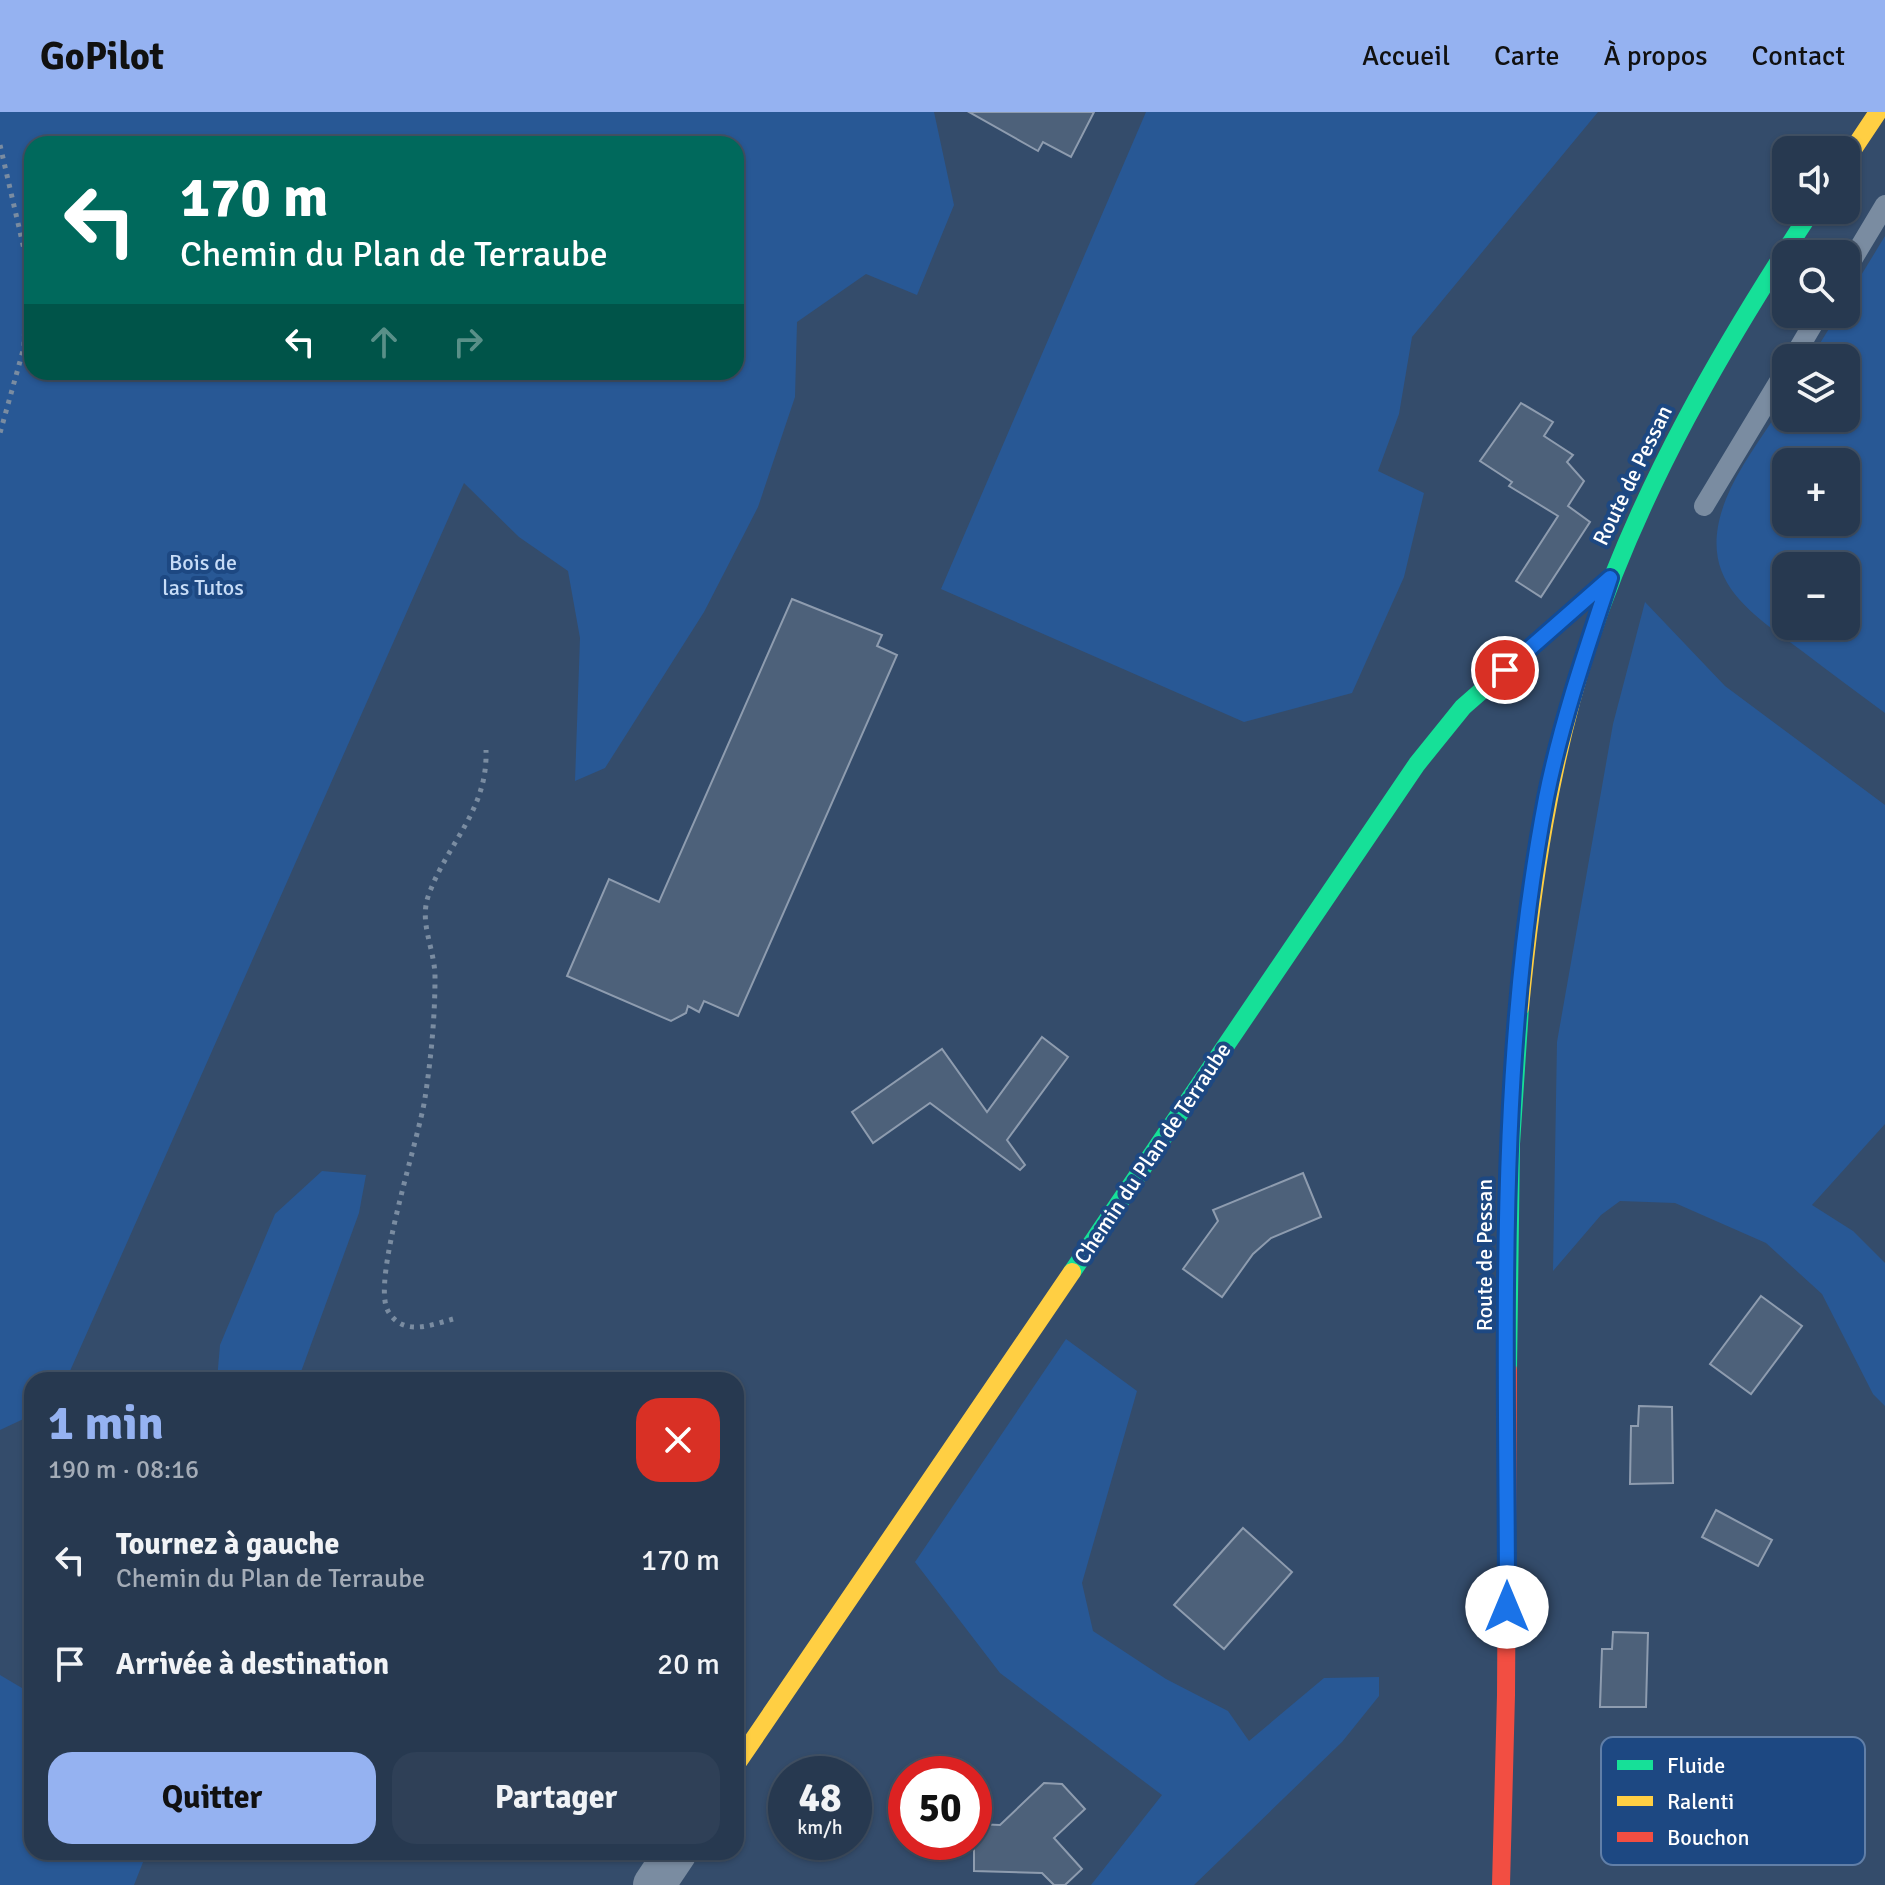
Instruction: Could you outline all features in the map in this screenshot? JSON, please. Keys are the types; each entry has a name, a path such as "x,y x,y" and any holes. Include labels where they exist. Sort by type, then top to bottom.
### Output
{"main road":[{"path":"1860,139 1878,112"},
{"name":"Route de Pessan","path":"1501,1885 1507,1668 1508,1160 1515,1034 1529,906 1547,798 1570,697 1610,578 1655,474 1722,352 1803,224"},
{"name":"Chemin du Plan de Terraube","path":"744,1753 1417,764 1463,707 1610,578"}],"street":[{"path":"654,1885 671,1860"}],"lane":[{"path":"1860,247 1885,205"},
{"path":"1704,506 1772,393"}],"path":[{"path":"0,145 24,249"},
{"path":"0,433 24,347"},
{"path":"453,1319 419,1329 397,1321 387,1310 384,1276 425,1099 435,975 425,918 428,895 487,776 486,750"}],"green space":[{"name":"Bois de las Tutos","path":"0,112 934,112 954,205 917,295 866,274 797,322 795,397 758,507 704,612 605,768 575,781 580,638 568,571 519,537 464,483 70,1372 24,1372 24,1419 0,1430"},
{"path":"1146,112 1598,112 1412,337 1399,414 1378,471 1424,493 1404,577 1352,693 1244,722 941,589"},
{"path":"1885,236 1885,713 1786,640 1860,640 1860,552 1772,552 1772,629 1731,589 1721,571 1717,550 1718,526 1726,499 1746,460 1772,420 1772,432 1860,432 1860,344 1820,344 1829,328 1860,328 1860,277"},
{"path":"1645,602 1725,686 1885,805 1885,1124 1812,1205 1853,1231 1885,1263 1885,1406 1873,1394 1822,1294 1766,1243 1675,1203 1620,1201 1601,1215 1553,1271 1557,1042 1613,724"},
{"path":"322,1171 366,1175 359,1213 301,1372 218,1372 220,1345 275,1214"},
{"path":"1066,1339 1137,1391 1082,1583 1093,1631 1166,1679 1228,1711 1249,1741 1324,1678 1379,1677 1379,1696 1342,1742 1194,1885 1091,1885 1162,1795 1000,1673 915,1562"},
{"path":"0,1675 24,1689 24,1860 144,1860 134,1885 0,1885"}],"building":[{"path":"969,112 1094,112 1071,157 1043,142 1038,151"},
{"path":"1521,403 1553,422 1544,436 1573,455 1567,462 1584,481 1568,506 1590,522 1541,597 1516,581 1558,516 1509,486 1512,482 1480,461"},
{"path":"792,599 882,635 877,646 897,655 738,1016 704,1001 699,1012 688,1006 686,1013 671,1021 567,976 609,879 659,902"},
{"path":"1042,1037 1068,1057 1007,1140 1025,1165 1020,1170 930,1103 873,1143 852,1112 942,1049 987,1112"},
{"path":"1303,1173 1321,1217 1271,1238 1253,1254 1222,1297 1183,1269 1218,1221 1213,1210"},
{"path":"1761,1296 1802,1326 1751,1394 1710,1364"},
{"path":"1639,1406 1672,1407 1673,1483 1630,1484 1631,1426 1638,1426"},
{"path":"1716,1510 1772,1540 1758,1566 1702,1537"},
{"path":"1243,1528 1292,1572 1224,1649 1174,1605"},
{"path":"1613,1632 1648,1633 1646,1707 1600,1707 1602,1649 1612,1649"},
{"path":"1044,1783 1062,1784 1085,1809 1054,1838 1082,1869 1065,1885 1054,1885 1042,1873 974,1871 974,1860 992,1860 992,1825 1000,1825"}],"traffic: fast":[{"path":"1589,642 1633,528 1686,419 1746,313 1803,224"},
{"path":"1072,1272 1417,764 1463,707 1609,579"},
{"path":"1508,1370 1511,1144 1520,1008"}],"traffic: slow":[{"path":"1860,139 1878,112"},
{"path":"1520,1008 1544,823 1563,732 1589,642"},
{"path":"744,1753 1072,1272"}],"traffic: jam":[{"path":"1501,1885 1506,1695 1508,1370"}],"route":[{"path":"1505,670 1610,578 1570,697 1547,798 1529,906 1515,1034 1508,1160 1507,1607"}]}
